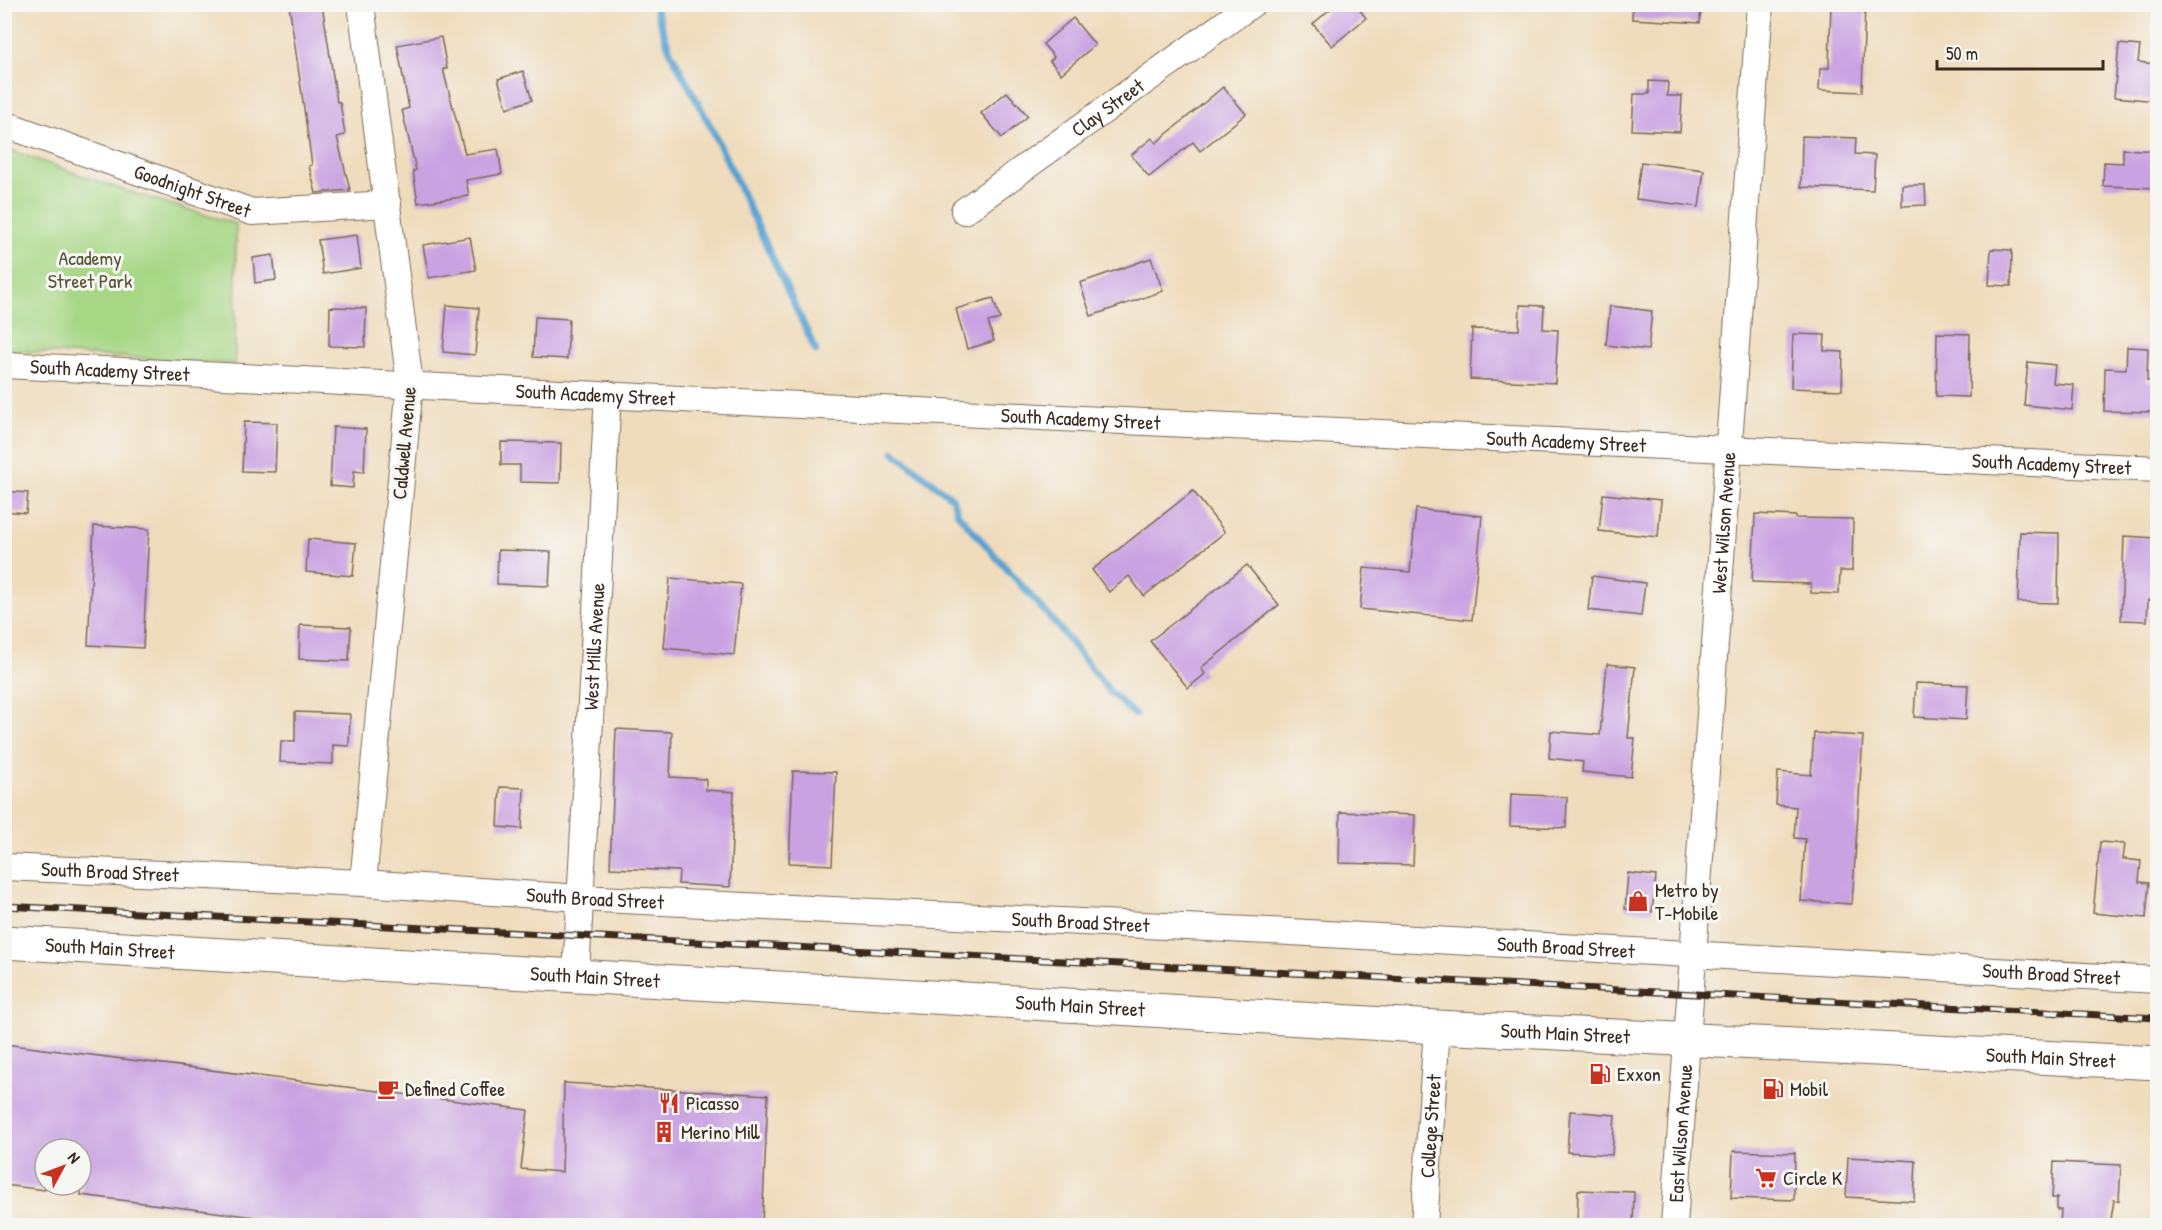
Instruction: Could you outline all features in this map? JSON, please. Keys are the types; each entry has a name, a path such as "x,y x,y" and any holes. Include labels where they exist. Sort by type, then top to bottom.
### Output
{"main road":[{"name":"South Main Street","path":"4,942 576,974 1437,1027 2157,1063"}],"street":[{"name":"Caldwell Avenue","path":"361,4 410,384 363,883"},
{"name":"Clay Street","path":"964,211 1252,4"},
{"name":"West Wilson Avenue","path":"1686,1040 1760,4"},
{"name":"Goodnight Street","path":"4,124 252,212 388,204"},
{"name":"South Academy Street","path":"4,365 2157,469"},
{"name":"West Mills Avenue","path":"576,974 608,394"},
{"name":"South Broad Street","path":"4,867 363,883 580,898 1290,932 2157,980"},
{"name":"College Street","path":"1424,1226 1437,1027"},
{"name":"East Wilson Avenue","path":"1674,1226 1686,1040"}],"green space":[{"name":"Academy Street Park","path":"4,148 126,191 236,224 235,364 5,350"}],"building":[{"path":"289,4 322,4 337,102 340,102 345,135 337,137 350,190 316,193 309,166 312,165"},
{"path":"1336,4 1355,4 1366,18 1332,46 1313,24"},
{"path":"1633,4 1701,4 1700,23 1632,19"},
{"path":"1831,4 1865,4 1862,92 1819,90 1820,68 1829,68"},
{"path":"1073,18 1095,45 1061,74 1050,61 1054,57 1043,44"},
{"path":"441,37 447,69 443,69 465,154 498,149 502,174 466,180 469,196 418,203 413,171 416,170 402,110 409,108 397,45"},
{"path":"2119,44 2140,46 2138,62 2157,64 2157,101 2114,97"},
{"path":"523,71 532,100 507,108 498,79"},
{"path":"1649,81 1668,82 1667,96 1682,96 1680,132 1632,130 1634,94 1649,94"},
{"path":"1223,87 1246,114 1200,151 1193,142 1149,177 1131,155 1152,138 1156,143"},
{"path":"1007,92 1028,116 1002,138 981,113"},
{"path":"1802,136 1856,138 1855,154 1875,155 1873,190 1801,187"},
{"path":"2123,149 2157,151 2157,188 2103,186 2104,162 2123,163"},
{"path":"1641,162 1704,170 1699,207 1636,199"},
{"path":"1902,185 1925,185 1926,205 1902,206"},
{"path":"357,235 361,268 323,274 318,240"},
{"path":"470,237 476,270 429,278 423,245"},
{"path":"1991,249 2012,250 2011,286 1989,285"},
{"path":"273,255 276,280 255,283 253,258"},
{"path":"1151,258 1163,291 1091,316 1080,283"},
{"path":"993,298 1000,319 988,322 994,341 967,349 956,309"},
{"path":"447,305 479,308 475,355 443,352"},
{"path":"1520,305 1544,306 1543,329 1558,330 1555,383 1470,379 1472,329 1519,330"},
{"path":"1610,306 1652,311 1648,350 1606,345"},
{"path":"330,307 366,308 365,347 329,346"},
{"path":"535,317 569,319 567,359 533,357"},
{"path":"1937,333 1970,334 1969,397 1936,396"},
{"path":"1793,334 1825,335 1824,351 1843,352 1842,390 1791,388"},
{"path":"2127,347 2148,348 2147,381 2156,381 2155,412 2104,411 2105,368 2126,369"},
{"path":"2028,362 2055,365 2053,383 2074,385 2072,410 2024,405"},
{"path":"244,422 277,423 275,472 242,471"},
{"path":"333,427 366,429 364,472 354,471 353,488 330,486"},
{"path":"501,442 561,443 560,483 520,482 520,465 501,465"},
{"path":"4,491 28,493 26,513 4,511"},
{"path":"1193,491 1225,532 1144,596 1129,576 1109,592 1092,570"},
{"path":"1603,494 1661,500 1658,537 1599,531"},
{"path":"1416,509 1482,516 1472,620 1360,609 1364,568 1410,572"},
{"path":"1755,514 1796,516 1796,518 1853,519 1852,571 1840,571 1839,594 1811,593 1811,584 1752,582"},
{"path":"94,526 149,529 143,648 88,645"},
{"path":"2020,532 2059,533 2058,603 2018,602"},
{"path":"2124,536 2157,538 2157,601 2148,600 2147,621 2121,620"},
{"path":"308,539 356,543 353,576 306,572"},
{"path":"498,550 551,552 549,586 497,584"},
{"path":"1247,565 1279,605 1201,668 1205,674 1188,688 1150,641"},
{"path":"1592,576 1645,583 1641,616 1588,610"},
{"path":"670,578 741,584 734,655 664,648"},
{"path":"300,625 351,627 349,661 299,659"},
{"path":"1607,664 1635,667 1628,738 1635,738 1631,777 1582,772 1583,762 1549,758 1551,731 1600,735"},
{"path":"1916,683 1968,685 1966,720 1914,717"},
{"path":"295,712 350,714 349,746 333,745 333,764 280,762 281,741 295,741"},
{"path":"616,729 672,732 670,777 706,779 706,790 734,792 730,887 678,884 679,871 610,868"},
{"path":"1814,733 1863,736 1852,904 1801,901 1805,839 1794,838 1796,807 1776,805 1778,772 1811,775"},
{"path":"793,771 836,772 832,865 789,863"},
{"path":"500,787 524,788 522,829 498,827"},
{"path":"1511,794 1567,797 1566,828 1510,826"},
{"path":"1340,812 1415,815 1413,865 1339,863"},
{"path":"2100,842 2125,844 2123,859 2141,861 2139,882 2149,883 2146,918 2093,913"},
{"path":"1628,873 1656,876 1652,912 1625,909"},
{"path":"4,1044 528,1110 521,1169 562,1172 564,1083 768,1095 762,1226 327,1226 93,1197 93,1137 33,1137 33,1189 4,1185"},
{"path":"1570,1111 1615,1115 1612,1155 1567,1152"},
{"path":"1733,1151 1795,1153 1794,1200 1731,1198"},
{"path":"1848,1157 1916,1161 1914,1201 1846,1197"},
{"path":"2054,1162 2121,1165 2119,1201 2114,1200 2110,1226 2060,1226 2061,1210 2057,1210 2057,1198 2052,1198"},
{"path":"1578,1190 1634,1192 1633,1226 1577,1226"}],"waterway":[{"path":"654,4 670,51 713,131 816,351"},
{"path":"894,452 952,498 958,514 1055,623 1111,693 1135,715"}],"railway":[{"path":"4,906 2158,1018"}],"place":[{"name":"Metro by T-Mobile","path":"1638,901"},
{"name":"Exxon","path":"1600,1074"},
{"name":"Defined Coffee","path":"388,1089"},
{"name":"Mobil","path":"1773,1089"},
{"name":"Picasso","path":"669,1103"},
{"name":"Merino Mill","path":"664,1132"},
{"name":"Circle K","path":"1766,1178"}]}
